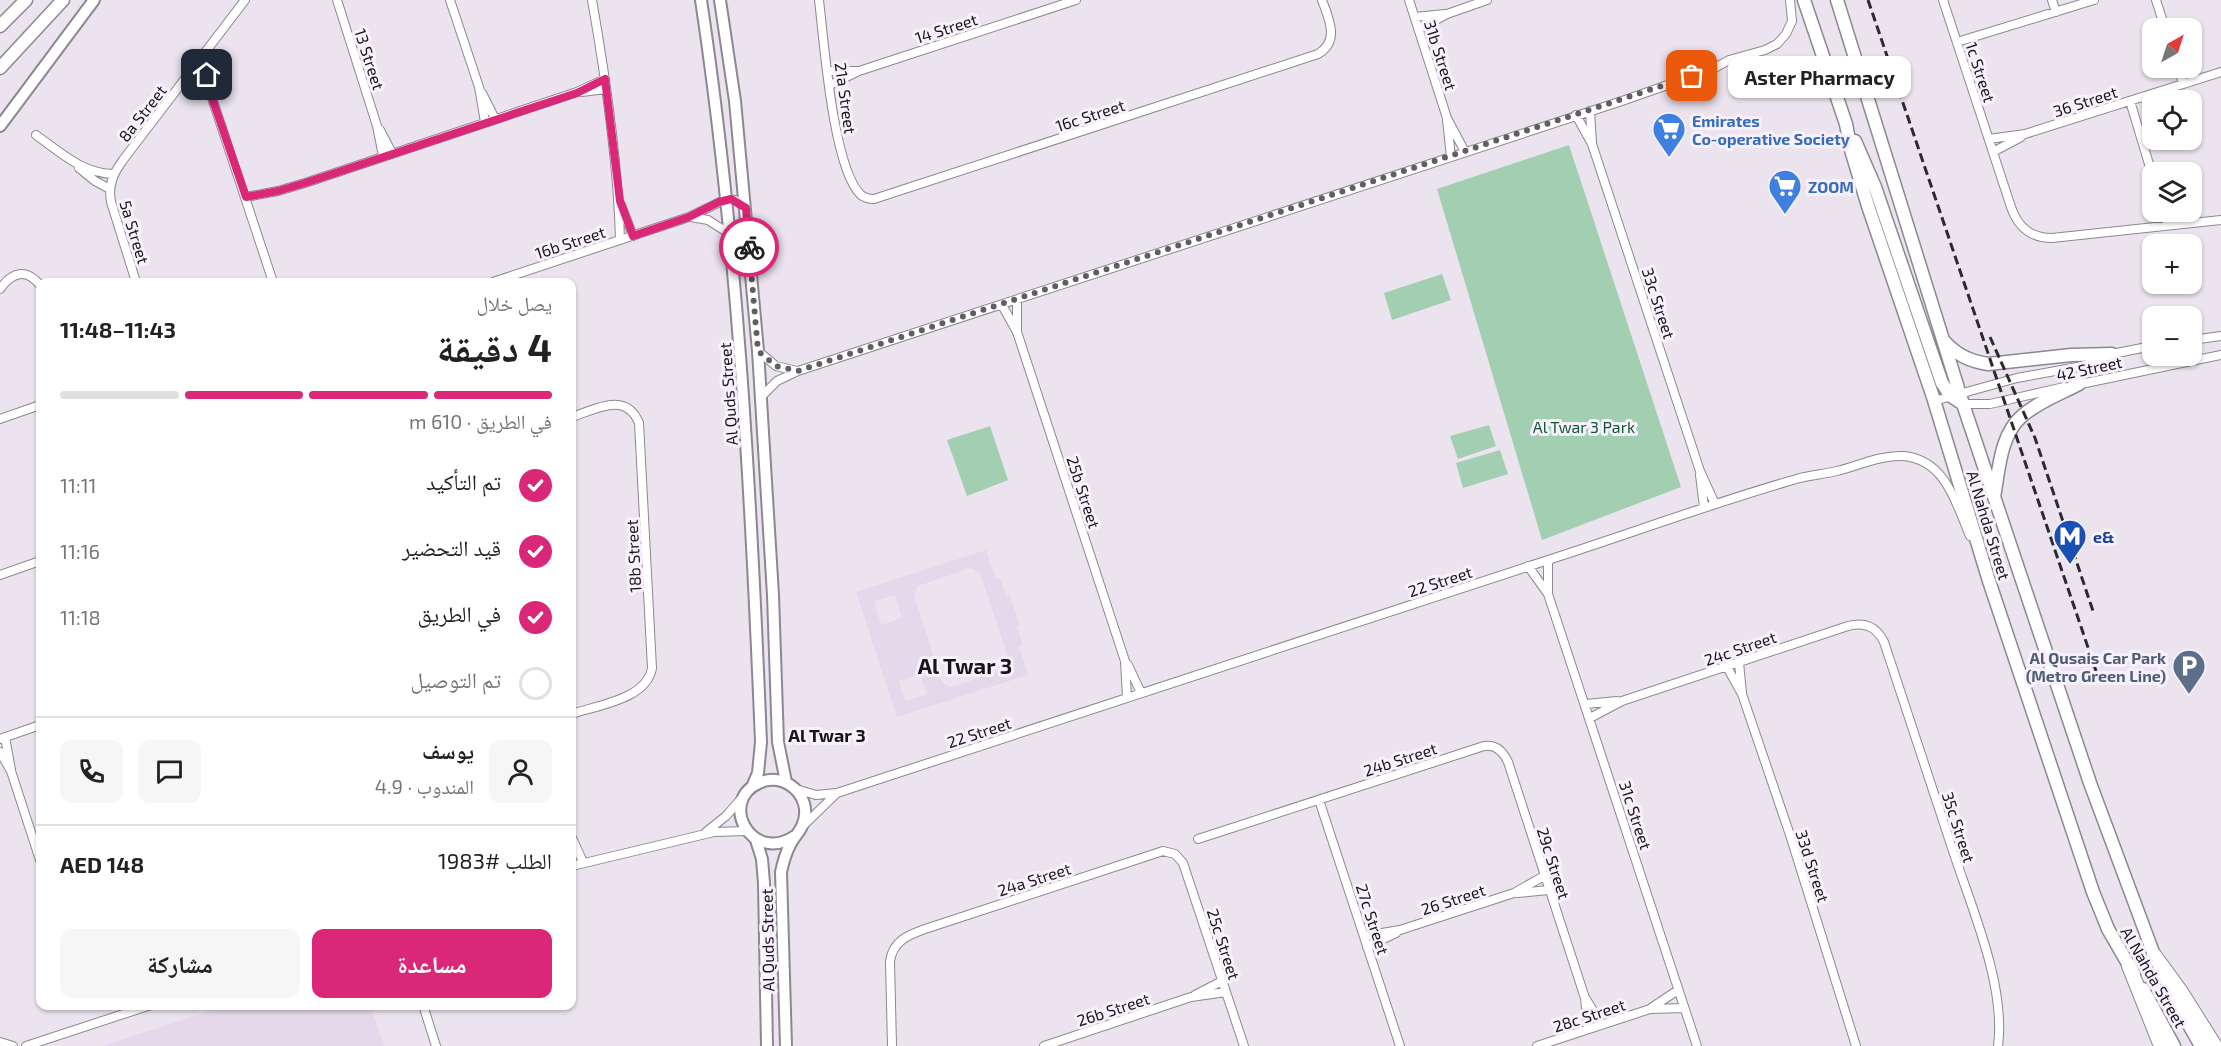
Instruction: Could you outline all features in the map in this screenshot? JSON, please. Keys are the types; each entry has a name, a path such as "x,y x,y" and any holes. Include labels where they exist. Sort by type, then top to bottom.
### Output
{"highway":[{"path":"2154,955 2181,992 2215,1046"},
{"path":"2129,966 2161,1046"}],"main road":[{"path":"0,26 26,0"},
{"path":"0,68 63,0"},
{"path":"0,126 94,0"},
{"name":"Al Quds Street","path":"700,0 717,104 744,399 761,758 749,791"},
{"name":"Al Quds Street","path":"720,0 735,102 762,397 773,595 778,742 791,785"},
{"name":"Al Nahda Street","path":"1804,0 1846,124 1851,150 1868,206 1934,401 1989,581 2100,911 2117,947 2174,1046"},
{"name":"Al Nahda Street","path":"1837,0 1942,339 1958,398 2090,783 2154,955 2201,1046"},
{"path":"1846,124 1872,179 1940,375 1958,398"},
{"path":"1942,339 1963,357 1988,364 2082,354 2112,354"},
{"path":"1994,499 2002,453 2011,428 2031,409 2079,384"},
{"path":"768,780 791,785 802,797 805,807 805,817 799,832 786,842 776,844 766,844 756,840 747,831 740,813 749,791 768,780"},
{"name":"Al Quds Street","path":"786,1046 781,872 783,861 799,832"},
{"name":"Al Quds Street","path":"756,840 762,859 764,883 767,1046"}],"street":[{"name":"8a Street","path":"110,189 114,174 245,0"},
{"name":"13 Street","path":"337,0 377,126 383,156"},
{"path":"450,0 479,87 486,122"},
{"path":"592,0 605,79 620,201 620,240"},
{"name":"21a Street","path":"819,0 834,120 851,179 861,196"},
{"name":"14 Street","path":"830,85 859,71 1076,0"},
{"name":"16c Street","path":"861,196 874,199 890,195 1314,56 1326,48 1332,36 1322,0"},
{"name":"31b Street","path":"1409,0 1447,118 1465,152"},
{"path":"1419,29 1447,14 1487,0"},
{"path":"762,397 777,381 798,371 1576,116 1720,66 1730,60 1765,50 1782,39 1791,21 1790,0"},
{"name":"1c Street","path":"1943,0 2014,216 2025,231 2033,236 2052,238 2168,225"},
{"path":"2052,0 2056,12"},
{"path":"1957,42 2094,0"},
{"path":"2156,0 2162,18"},
{"path":"1415,16 1447,14"},
{"path":"202,58 209,89 272,278"},
{"path":"193,69 209,89"},
{"name":"14 Street","path":"828,71 859,71"},
{"name":"36 Street","path":"1989,139 2025,134 2221,72"},
{"path":"2181,78 2183,83"},
{"path":"248,201 577,93 605,79"},
{"path":"479,87 495,119"},
{"path":"577,93 606,89"},
{"path":"2130,101 2148,162"},
{"name":"33c Street","path":"1590,111 1592,144"},
{"name":"33c Street","path":"1576,116 1592,144 1700,471 1715,504"},
{"name":"31b Street","path":"1447,118 1451,157"},
{"name":"13 Street","path":"377,126 392,153"},
{"name":"36 Street","path":"1993,152 2025,134"},
{"path":"36,135 90,171 114,174"},
{"path":"76,163 88,176 110,189"},
{"name":"5a Street","path":"110,189 113,210 135,278"},
{"path":"726,199 735,200 746,208"},
{"name":"16b Street","path":"505,278 689,217 726,199"},
{"path":"620,201 633,236"},
{"path":"689,217 708,220 730,234"},
{"path":"2167,222 2168,225 2221,220"},
{"path":"0,289 8,278 20,274 36,282"},
{"name":"25b Street","path":"1017,300 1017,332"},
{"name":"25b Street","path":"1002,305 1017,332 1125,661 1141,693"},
{"path":"2202,339 2221,336"},
{"name":"42 Street","path":"1934,401 1958,398 2017,378 2083,366 2112,354 2142,348"},
{"path":"758,351 776,366 798,371"},
{"name":"42 Street","path":"1958,398 1990,404 2221,355"},
{"name":"18b Street","path":"576,416 616,404 631,409 639,423 652,668 648,682 637,692 576,713"},
{"path":"0,419 36,406"},
{"name":"22 Street","path":"791,785 816,795 837,793 1704,507 1803,477 1890,457 1912,458 1924,462 1941,475 1948,484 1989,581"},
{"name":"33c Street","path":"1700,471 1704,507"},
{"name":"31c Street","path":"1548,560 1548,594"},
{"path":"0,575 36,562"},
{"name":"31c Street","path":"1528,566 1548,594 1697,1046"},
{"name":"24c Street","path":"1590,718 1622,701 1848,626 1868,625"},
{"name":"35c Street","path":"1868,625 1875,629 1884,642 1975,919 1998,997 2000,1014 1998,1046"},
{"name":"25b Street","path":"1125,661 1127,697"},
{"name":"33d Street","path":"1739,663 1742,694"},
{"name":"33d Street","path":"1727,668 1742,694 1791,838 1856,1046"},
{"name":"24c Street","path":"1586,704 1622,701"},
{"path":"36,726 2,738 36,848"},
{"name":"24b Street","path":"1198,839 1488,746"},
{"name":"29c Street","path":"1488,746 1500,750 1508,762 1585,998 1601,1024"},
{"path":"0,752 11,771"},
{"path":"702,834 726,816 749,791"},
{"name":"22 Street","path":"799,832 837,793"},
{"name":"27c Street","path":"1319,800 1400,1046"},
{"path":"576,865 702,834 725,830 747,831"},
{"path":"576,847 583,862"},
{"name":"24a Street","path":"892,1046 890,962 893,949 902,939 917,931 1151,854 1163,851 1175,854"},
{"name":"25c Street","path":"1175,854 1183,863 1244,1046"},
{"name":"26 Street","path":"1364,936 1400,930 1514,893 1544,876"},
{"name":"26 Street","path":"1514,893 1548,890"},
{"name":"26 Street","path":"1367,947 1400,930"},
{"name":"26b Street","path":"1044,1046 1191,997 1222,981"},
{"name":"28c Street","path":"1650,1009 1678,990"},
{"name":"26b Street","path":"1191,997 1226,992"},
{"name":"29c Street","path":"1585,998 1588,1029"},
{"name":"28c Street","path":"1537,1046 1650,1009 1684,1008"},
{"path":"26,1046 136,1010"},
{"path":"425,1010 436,1046"},
{"path":"0,1042 13,1046"}],"shaded area":[{"path":"986,550 996,579 1000,578 1006,596 1010,595 1020,626 1017,627 1023,645 1019,647 1028,675 897,717 856,592","holes":["971,568 980,573 1009,660 1004,670 951,687 942,682 914,595 918,586","895,595 902,618 881,625 874,601","920,674 927,694 906,701 899,681"]},
{"path":"214,1010 372,1010 384,1046 102,1046"}],"green space":[{"name":"Al Twar 3 Park","path":"1569,145 1681,487 1542,540 1437,189"},
{"path":"1442,274 1451,300 1392,320 1384,293"},
{"path":"1489,425 1496,446 1458,459 1450,436"},
{"path":"990,426 1008,480 967,496 947,440"},
{"path":"1500,450 1508,474 1463,488 1456,463"}],"railway":[{"path":"1868,0 2096,671"},
{"path":"1990,337 2035,438 2093,611"}],"way so far":[{"path":"749,247 758,351 776,366 798,371 1692,76"}],"place":[{"name":"Aster Pharmacy","path":"1692,76"},
{"name":"Emirates Co-operative Society","path":"1669,158"},
{"name":"ZOOM","path":"1785,215"},
{"name":"e&","path":"2070,565"},
{"name":"Al Qusais Car Park (Metro Green Line)","path":"2189,695"}],"district":[{"name":"Al Twar 3","path":"965,665"},
{"name":"Al Twar 3","path":"827,735"}],"route":[{"path":"207,75 209,89 246,197 278,191 332,174 577,93 605,79 620,201 633,236 689,217 726,199 731,199 746,208 749,247"}]}
